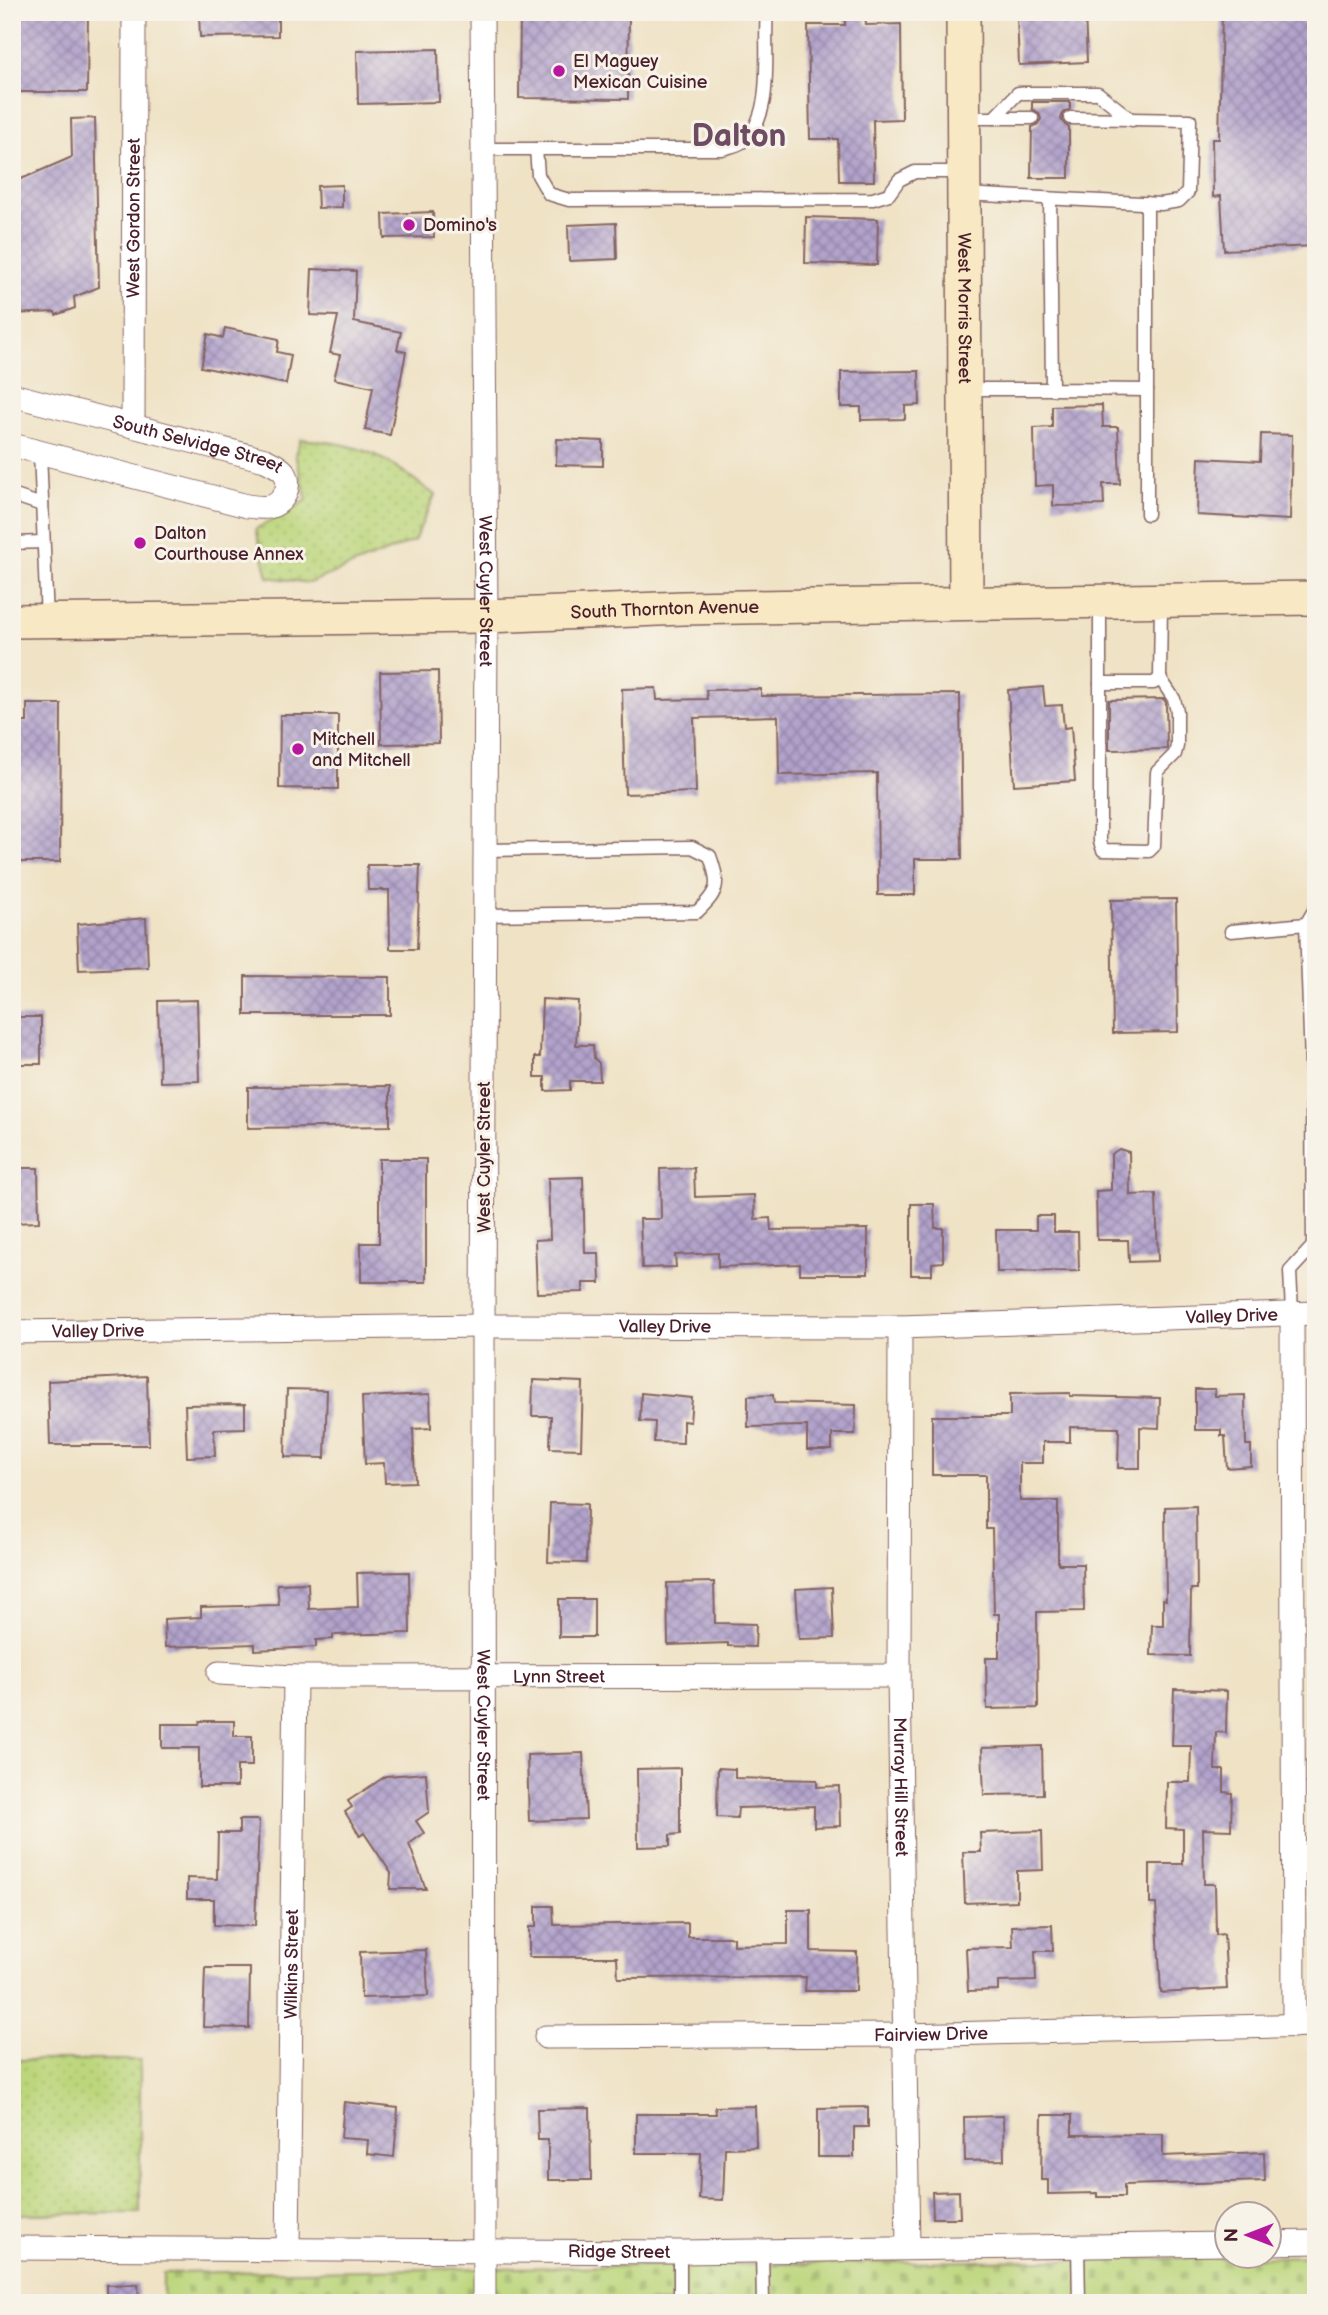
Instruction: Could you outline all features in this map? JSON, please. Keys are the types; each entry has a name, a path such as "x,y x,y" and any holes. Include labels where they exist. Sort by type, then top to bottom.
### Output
{"main road":[{"name":"West Morris Street","path":"963,12 979,118 964,183 966,603"},
{"name":"South Thornton Avenue","path":"12,621 486,616 683,608 1316,597"}],"street":[{"name":"West Gordon Street","path":"133,424 134,12"},
{"name":"West Cuyler Street","path":"482,12 486,616 483,1326 484,2303"},
{"name":"South Selvidge Street","path":"12,395 265,460 284,472 288,480 287,490 279,503 270,507 247,506 12,445"},
{"path":"1292,1312 1305,2026"},
{"name":"Valley Drive","path":"12,1332 483,1326 900,1327 1316,1313"},
{"name":"Murray Hill Street","path":"900,1327 899,1676 908,2248"},
{"name":"Lynn Street","path":"219,1673 295,1677 899,1676"},
{"name":"Wilkins Street","path":"288,2249 295,1677"},
{"name":"Fairview Drive","path":"546,2037 905,2035 1305,2026"},
{"path":"1282,2243 1316,2242"},
{"name":"Ridge Street","path":"12,2248 680,2252 1212,2244"}],"lane":[{"path":"483,149 722,149 741,143 756,128 764,102 767,12"},
{"path":"979,118 1018,93 1098,93 1132,120"},
{"path":"979,118 1032,118"},
{"path":"536,149 538,175 549,194 569,200 873,199 889,194 899,180 915,172 1049,198 1147,203 1179,201 1188,192 1190,120 1069,118"},
{"path":"1049,198 1052,389"},
{"path":"1147,203 1147,514"},
{"path":"965,389 1147,390"},
{"path":"40,452 47,620"},
{"path":"12,495 42,505"},
{"path":"12,544 43,542"},
{"path":"1100,601 1100,842 1103,850 1149,851 1154,846 1157,772 1175,754 1177,746 1177,711 1174,699 1160,678 1161,600"},
{"path":"1100,683 1154,683 1160,678"},
{"path":"485,850 692,847 710,856 718,878 712,897 697,912 485,915"},
{"path":"1292,1312 1290,1272 1314,1247 1314,1091 1306,925 1316,907"},
{"path":"1231,931 1306,925"},
{"path":"1078,2246 1079,2303"},
{"path":"762,2250 763,2303"},
{"path":"680,2252 680,2303"}],"green space":[{"path":"301,439 341,444 375,455 402,470 435,495 414,541 309,583 268,577 256,529 307,500 295,454"},
{"path":"12,2060 140,2060 140,2213 12,2214"},
{"path":"1316,2256 1316,2303 163,2303 163,2273 1212,2258 1212,2270 1282,2270 1282,2257"}],"building":[{"path":"14,12 88,12 87,92 13,92"},
{"path":"199,12 278,12 278,36 200,37"},
{"path":"520,12 629,12 628,99 519,98"},
{"path":"845,12 865,12 866,25 901,24 902,119 873,120 874,181 839,181 838,139 810,139 808,25 845,25"},
{"path":"1030,12 1085,12 1087,62 1019,65 1017,16 1030,16"},
{"path":"1222,12 1316,12 1316,246 1224,250 1221,196 1213,197 1212,139 1219,139"},
{"path":"438,49 439,102 358,104 357,51"},
{"path":"1032,102 1070,102 1070,109 1063,113 1061,119 1069,127 1069,178 1031,178 1032,127 1041,119 1039,113 1032,109"},
{"path":"95,118 99,287 74,297 75,308 56,315 55,312 12,314 12,183 72,157 71,119"},
{"path":"342,185 342,207 318,208 317,186"},
{"name":"Domino's","path":"433,212 434,237 384,238 383,214"},
{"path":"806,217 878,219 877,265 805,263"},
{"path":"616,223 617,259 569,261 568,225"},
{"path":"312,269 356,271 354,322 401,332 397,350 406,352 390,435 365,430 373,387 334,379 340,355 330,353 338,316 310,315"},
{"path":"225,328 279,339 277,352 291,355 286,384 201,367 208,334 223,338"},
{"path":"919,371 920,405 905,406 905,419 861,420 861,407 841,407 841,372"},
{"path":"1102,405 1103,427 1118,427 1120,484 1103,484 1104,505 1053,506 1053,485 1035,486 1034,428 1052,427 1052,406"},
{"path":"1261,434 1292,435 1290,520 1197,515 1199,458 1260,461"},
{"path":"557,439 603,441 603,466 556,465"},
{"path":"438,671 439,743 381,744 380,672"},
{"path":"1043,687 1045,706 1062,705 1064,728 1071,727 1075,781 1014,785 1008,690"},
{"path":"656,688 657,700 707,699 706,690 761,689 761,696 960,694 962,859 915,859 915,895 878,895 877,773 779,775 778,716 694,718 696,792 625,794 622,689"},
{"path":"1164,699 1167,749 1109,750 1109,700"},
{"path":"27,704 61,704 60,862 12,862 12,722 27,722"},
{"path":"280,715 338,715 338,789 279,788"},
{"path":"367,865 420,865 417,949 390,949 389,890 368,890"},
{"path":"1176,899 1178,1032 1113,1033 1111,900"},
{"path":"146,918 148,967 79,970 77,924"},
{"path":"245,976 390,977 390,1015 245,1015"},
{"path":"542,999 578,1001 576,1045 593,1045 594,1058 599,1063 600,1081 570,1081 570,1090 545,1091 545,1077 535,1077 535,1057 540,1057"},
{"path":"197,1000 199,1081 160,1082 158,1001"},
{"path":"12,1017 41,1017 41,1064 12,1064"},
{"path":"390,1086 390,1126 248,1128 248,1087"},
{"path":"1119,1149 1129,1152 1130,1195 1156,1194 1158,1261 1129,1262 1128,1240 1097,1240 1096,1191 1111,1190 1111,1154"},
{"path":"379,1159 426,1159 426,1282 361,1282 361,1243 379,1243"},
{"path":"12,1168 38,1168 39,1222 12,1223"},
{"path":"694,1168 695,1197 754,1195 755,1219 770,1218 771,1230 868,1229 868,1274 800,1274 800,1264 718,1267 718,1253 675,1255 676,1267 642,1268 640,1219 661,1219 660,1169"},
{"path":"583,1177 585,1253 599,1253 600,1283 583,1283 583,1292 537,1293 535,1240 550,1239 548,1178"},
{"path":"911,1204 934,1204 935,1228 943,1228 943,1262 932,1263 932,1275 911,1275"},
{"path":"1036,1216 1054,1216 1054,1232 1078,1232 1079,1271 997,1272 996,1230 1036,1230"},
{"path":"147,1376 149,1445 50,1445 48,1381"},
{"path":"533,1380 583,1382 581,1449 550,1448 551,1416 532,1416"},
{"path":"287,1389 327,1390 325,1458 285,1457"},
{"path":"1195,1389 1215,1389 1215,1396 1245,1395 1246,1445 1251,1445 1251,1466 1227,1468 1225,1436 1221,1436 1221,1430 1195,1430"},
{"path":"641,1393 692,1398 690,1422 683,1421 683,1443 654,1442 655,1422 640,1421"},
{"path":"1070,1393 1070,1396 1160,1398 1159,1428 1140,1427 1140,1468 1118,1468 1119,1428 1070,1427 1070,1442 1043,1442 1043,1463 1020,1463 1020,1501 1058,1501 1058,1564 1083,1564 1084,1611 1037,1612 1038,1708 987,1709 986,1658 999,1658 999,1614 994,1614 992,1529 986,1529 986,1475 932,1475 932,1416 1010,1416 1010,1394"},
{"path":"430,1394 431,1428 413,1429 415,1482 385,1483 384,1463 365,1464 362,1397"},
{"path":"773,1395 774,1403 856,1405 855,1434 832,1434 832,1450 807,1450 807,1426 748,1427 748,1396"},
{"path":"245,1404 245,1428 214,1429 215,1456 187,1457 185,1405"},
{"path":"550,1503 587,1504 586,1563 548,1562"},
{"path":"1196,1506 1197,1589 1191,1589 1190,1656 1151,1655 1152,1625 1163,1625 1163,1599 1166,1600 1165,1507"},
{"path":"409,1572 410,1633 333,1635 333,1639 316,1640 316,1647 255,1650 255,1644 165,1647 164,1619 201,1617 201,1607 279,1605 277,1584 308,1583 309,1609 358,1607 357,1573"},
{"path":"714,1582 715,1623 756,1624 755,1647 728,1646 728,1643 668,1645 667,1583"},
{"path":"832,1587 834,1638 799,1639 796,1589"},
{"path":"559,1599 594,1599 594,1637 559,1637"},
{"path":"1174,1689 1227,1691 1226,1733 1216,1732 1215,1770 1224,1770 1224,1792 1232,1793 1231,1830 1203,1829 1204,1884 1215,1884 1216,1935 1224,1934 1227,1989 1161,1993 1156,1904 1150,1904 1150,1864 1183,1864 1183,1829 1166,1828 1167,1782 1190,1782 1191,1746 1172,1746"},
{"path":"200,1721 234,1721 234,1736 252,1736 252,1766 237,1766 237,1787 199,1787 199,1748 162,1748 162,1724 199,1724"},
{"path":"1042,1746 1043,1794 984,1795 982,1748"},
{"path":"583,1753 586,1819 529,1821 527,1755"},
{"path":"680,1768 680,1834 670,1835 670,1846 638,1847 637,1769"},
{"path":"718,1768 735,1769 735,1778 817,1780 817,1787 839,1786 840,1826 814,1827 814,1806 738,1808 737,1818 717,1817"},
{"path":"426,1773 429,1812 416,1821 424,1833 409,1844 426,1889 390,1889 391,1873 364,1833 360,1836 345,1812 352,1807 348,1801 386,1776"},
{"path":"239,1820 259,1820 255,1926 214,1925 214,1899 187,1899 187,1878 217,1879 218,1833 239,1833"},
{"path":"1042,1831 1043,1870 1017,1871 1017,1901 965,1903 963,1852 981,1852 980,1833"},
{"path":"536,1906 553,1906 554,1925 688,1923 688,1937 733,1937 733,1945 788,1944 788,1910 811,1910 811,1951 857,1952 856,1991 805,1991 806,1977 618,1978 617,1957 529,1957 529,1927 536,1927"},
{"path":"1052,1925 1053,1951 1035,1951 1036,1981 998,1982 998,1990 968,1991 966,1948 1013,1947 1012,1926"},
{"path":"426,1950 428,1996 361,1998 360,1952"},
{"path":"205,1968 250,1968 249,2028 203,2027"},
{"path":"344,2102 398,2108 394,2157 367,2154 368,2140 341,2138"},
{"path":"755,2106 756,2147 725,2148 723,2200 699,2199 701,2153 636,2153 636,2114 716,2114 715,2107"},
{"path":"868,2107 868,2127 854,2127 854,2157 818,2157 818,2108"},
{"path":"590,2108 591,2180 548,2180 548,2140 538,2140 537,2109"},
{"path":"1042,2115 1072,2115 1072,2135 1163,2134 1163,2156 1264,2152 1265,2181 1124,2185 1124,2197 1097,2197 1097,2193 1048,2194 1048,2180 1041,2180"},
{"path":"1003,2116 1004,2160 965,2161 964,2117"},
{"path":"959,2191 960,2218 933,2218 932,2192"},
{"path":"138,2284 139,2303 106,2303 106,2285"}],"place":[{"name":"El Maguey Mexican Cuisine","path":"559,71"},
{"name":"Domino's","path":"409,225"},
{"name":"Dalton Courthouse Annex","path":"140,543"},
{"name":"Mitchell and Mitchell","path":"298,749"}],"district":[{"name":"Dalton","path":"739,136"}]}
